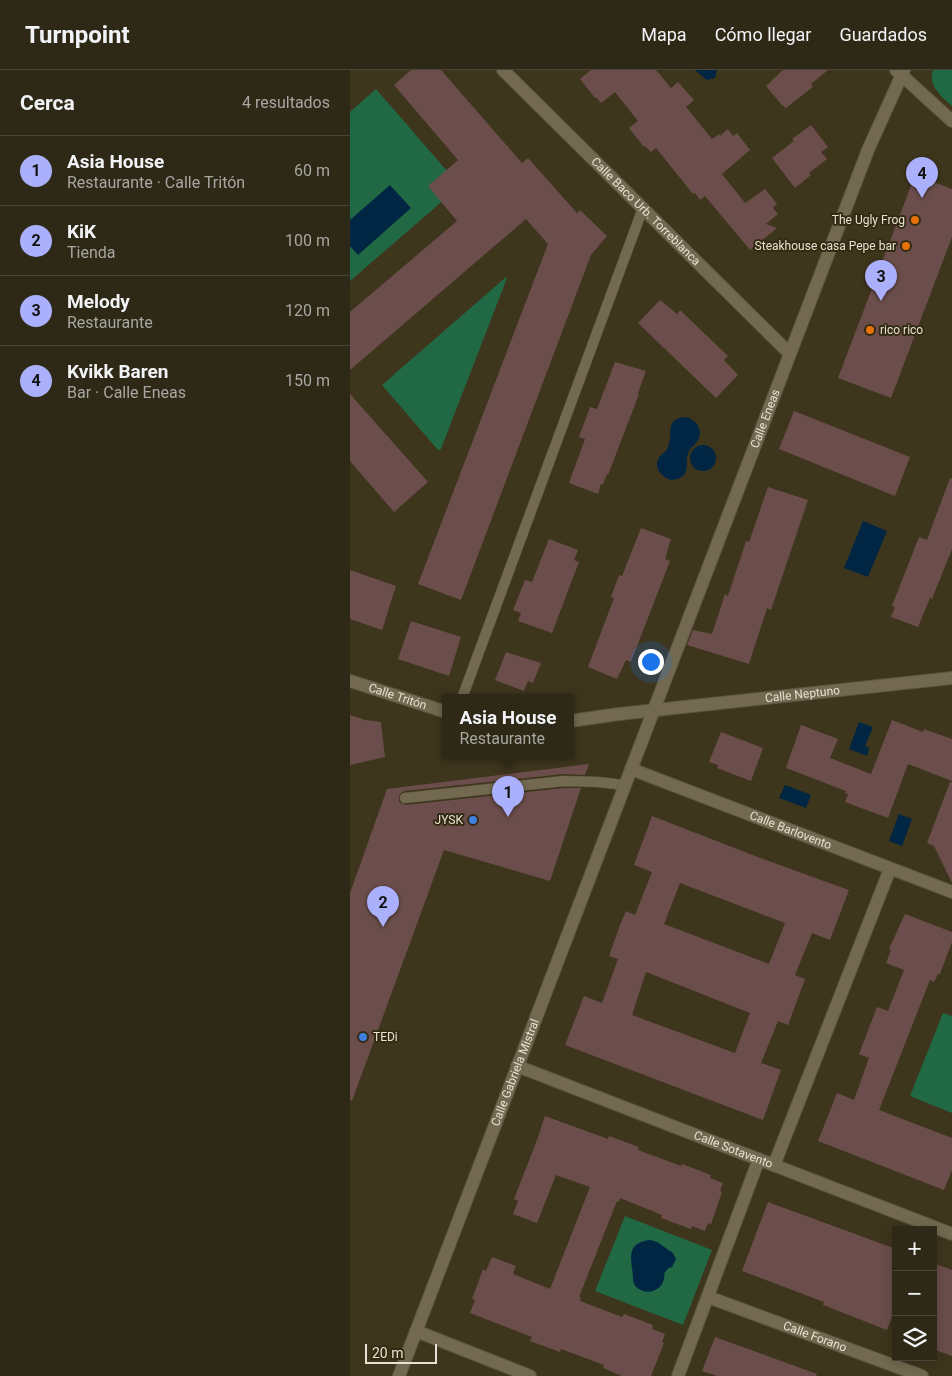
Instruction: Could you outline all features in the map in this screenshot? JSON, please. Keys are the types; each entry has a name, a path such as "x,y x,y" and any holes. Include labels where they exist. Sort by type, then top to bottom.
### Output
{"street":[{"name":"Calle Baco Urb. Torreblanca","path":"503,70 789,353"},
{"path":"900,72 952,121"},
{"name":"Calle Eneas","path":"631,768 789,353 900,72"},
{"name":"Calle Neptuno","path":"652,712 952,678"},
{"name":"Calle Tritón","path":"350,681 442,711"},
{"path":"574,721 652,712"},
{"name":"Calle Gabriela Mistral","path":"399,1376 631,768"},
{"name":"Calle Barlovento","path":"631,768 952,892"},
{"path":"774,1165 890,869"},
{"name":"Calle Sotavento","path":"517,1066 952,1234"},
{"path":"678,1376 759,1159"},
{"name":"Calle Forano","path":"708,1296 922,1376"},
{"path":"416,1331 530,1376"}],"lane":[{"path":"463,694 643,208"},
{"path":"405,798 564,781 624,785"}],"green space":[{"path":"933,70 952,70 952,106 936,90 932,81"},
{"path":"376,89 460,186 350,281 350,112"},
{"path":"506,277 441,449 438,450 382,385"},
{"path":"943,1013 952,1016 952,1113 910,1096"},
{"path":"625,1216 712,1250 683,1325 595,1291"}],"water":[{"path":"695,70 717,70 715,78 707,80"},
{"path":"390,185 411,208 358,255 350,246 350,220"},
{"path":"687,417 699,427 699,438 689,451 683,476 671,480 659,471 657,467 658,460 666,451 670,442 672,424 675,420"},
{"path":"703,445 712,449 716,458 712,467 703,471 694,467 690,458 694,449"},
{"path":"863,521 887,531 868,577 844,568"},
{"path":"859,722 873,727 865,746 869,748 867,756 849,749"},
{"path":"785,785 811,795 806,808 779,798"},
{"path":"899,814 912,819 902,846 889,841"},
{"path":"649,1240 659,1243 672,1252 676,1259 672,1267 665,1272 662,1285 653,1291 646,1292 634,1284 631,1254 635,1246"}],"building":[{"path":"411,70 441,70 522,163 528,158 577,213 580,210 607,236 591,255 461,600 418,584 548,244 526,219 350,370 350,312 457,221 428,186 458,160 394,85"},
{"path":"591,70 656,70 671,88 678,82 694,100 686,107 712,139 719,134 720,136 728,129 733,136 737,133 750,150 722,174 745,203 765,189 777,204 773,208 778,214 766,224 777,228 750,250 705,196 700,200 695,193 693,194 656,148 651,152 644,147 629,128 638,121 615,92 601,103 595,98 580,79"},
{"path":"783,70 828,70 811,84 813,87 786,108 766,86"},
{"path":"811,125 828,147 821,152 827,159 809,173 811,175 795,188 772,158 794,141 792,139"},
{"path":"915,175 952,189 952,237 891,398 838,378"},
{"path":"660,300 677,314 680,310 728,356 724,360 738,375 716,398 638,323"},
{"path":"615,362 646,371 608,475 603,484 601,484 598,494 569,483 585,439 579,437 590,407 597,409"},
{"path":"350,394 428,482 394,512 350,461"},
{"path":"794,411 910,457 895,496 779,449"},
{"path":"950,478 952,479 952,549 932,599 930,598 918,627 891,617 895,607 892,606 919,537 927,540"},
{"path":"768,487 808,500 771,610 767,608 749,664 687,645 693,630 712,634 725,594 728,596 746,541 749,542"},
{"path":"641,528 671,539 665,559 670,561 631,662 626,660 617,679 588,667 614,598 611,597 619,575 622,576"},
{"path":"549,539 578,550 574,560 579,562 552,633 518,621 521,613 513,610 525,580 532,582"},
{"path":"350,570 396,586 382,630 350,619"},
{"path":"411,621 461,637 449,676 398,659"},
{"path":"506,652 541,663 533,683 528,681 524,691 495,680"},
{"path":"350,715 365,720 381,722 385,757 350,765"},
{"path":"892,720 923,732 924,729 952,739 952,781 908,764 888,818 845,802 848,794 845,793 846,791 786,768 801,725 838,739 830,758 871,774"},
{"path":"721,732 763,748 751,781 717,768 718,765 709,762"},
{"path":"589,764 585,775 563,774 404,791 399,795 399,802 406,805 564,788 581,788 550,881 444,850 352,1101 350,1100 350,893 387,789"},
{"path":"950,782 952,782 952,883 934,846 927,843"},
{"path":"652,816 849,890 830,940 812,933 795,975 805,979 788,1025 778,1021 761,1063 781,1070 763,1120 565,1045 584,996 602,1003 618,959 609,956 620,925 626,911 635,915 652,872 634,865","holes":["680,883 785,923 769,964 664,924","646,972 750,1013 735,1053 632,1015"]},
{"path":"905,914 952,932 952,942 940,974 938,974 934,982 930,980 879,1110 952,1138 952,1170 944,1190 818,1141 837,1093 854,1100 869,1058 859,1054 877,1007 888,1011 904,970 886,963 891,950 889,949"},
{"path":"545,1116 608,1139 609,1136 639,1147 638,1150 711,1175 710,1178 723,1183 720,1191 722,1192 711,1224 708,1223 705,1231 692,1226 691,1229 661,1218 662,1215 620,1198 619,1202 617,1201 579,1297 581,1297 580,1301 622,1317 624,1314 653,1325 652,1329 665,1334 662,1342 664,1343 651,1376 622,1376 603,1368 604,1365 561,1349 560,1352 530,1341 532,1337 470,1313 475,1300 472,1299 483,1269 486,1271 492,1257 516,1266 513,1274 550,1289 590,1187 556,1175 537,1223 513,1214 518,1201 514,1199"},
{"path":"768,1202 892,1248 892,1317 887,1330 823,1305 824,1302 742,1271"},
{"path":"937,1264 952,1270 952,1356 937,1350"},
{"path":"715,1337 817,1374 816,1376 717,1376 702,1371"}],"place":[{"name":"Kvikk Baren","path":"922,198"},
{"name":"The Ugly Frog","path":"915,220"},
{"name":"Steakhouse casa Pepe bar","path":"906,246"},
{"name":"Melody","path":"881,301"},
{"name":"rico rico","path":"870,330"},
{"name":"Asia House","path":"508,817"},
{"name":"JYSK","path":"473,820"},
{"name":"KiK","path":"383,927"},
{"name":"TEDi","path":"363,1037"}]}
